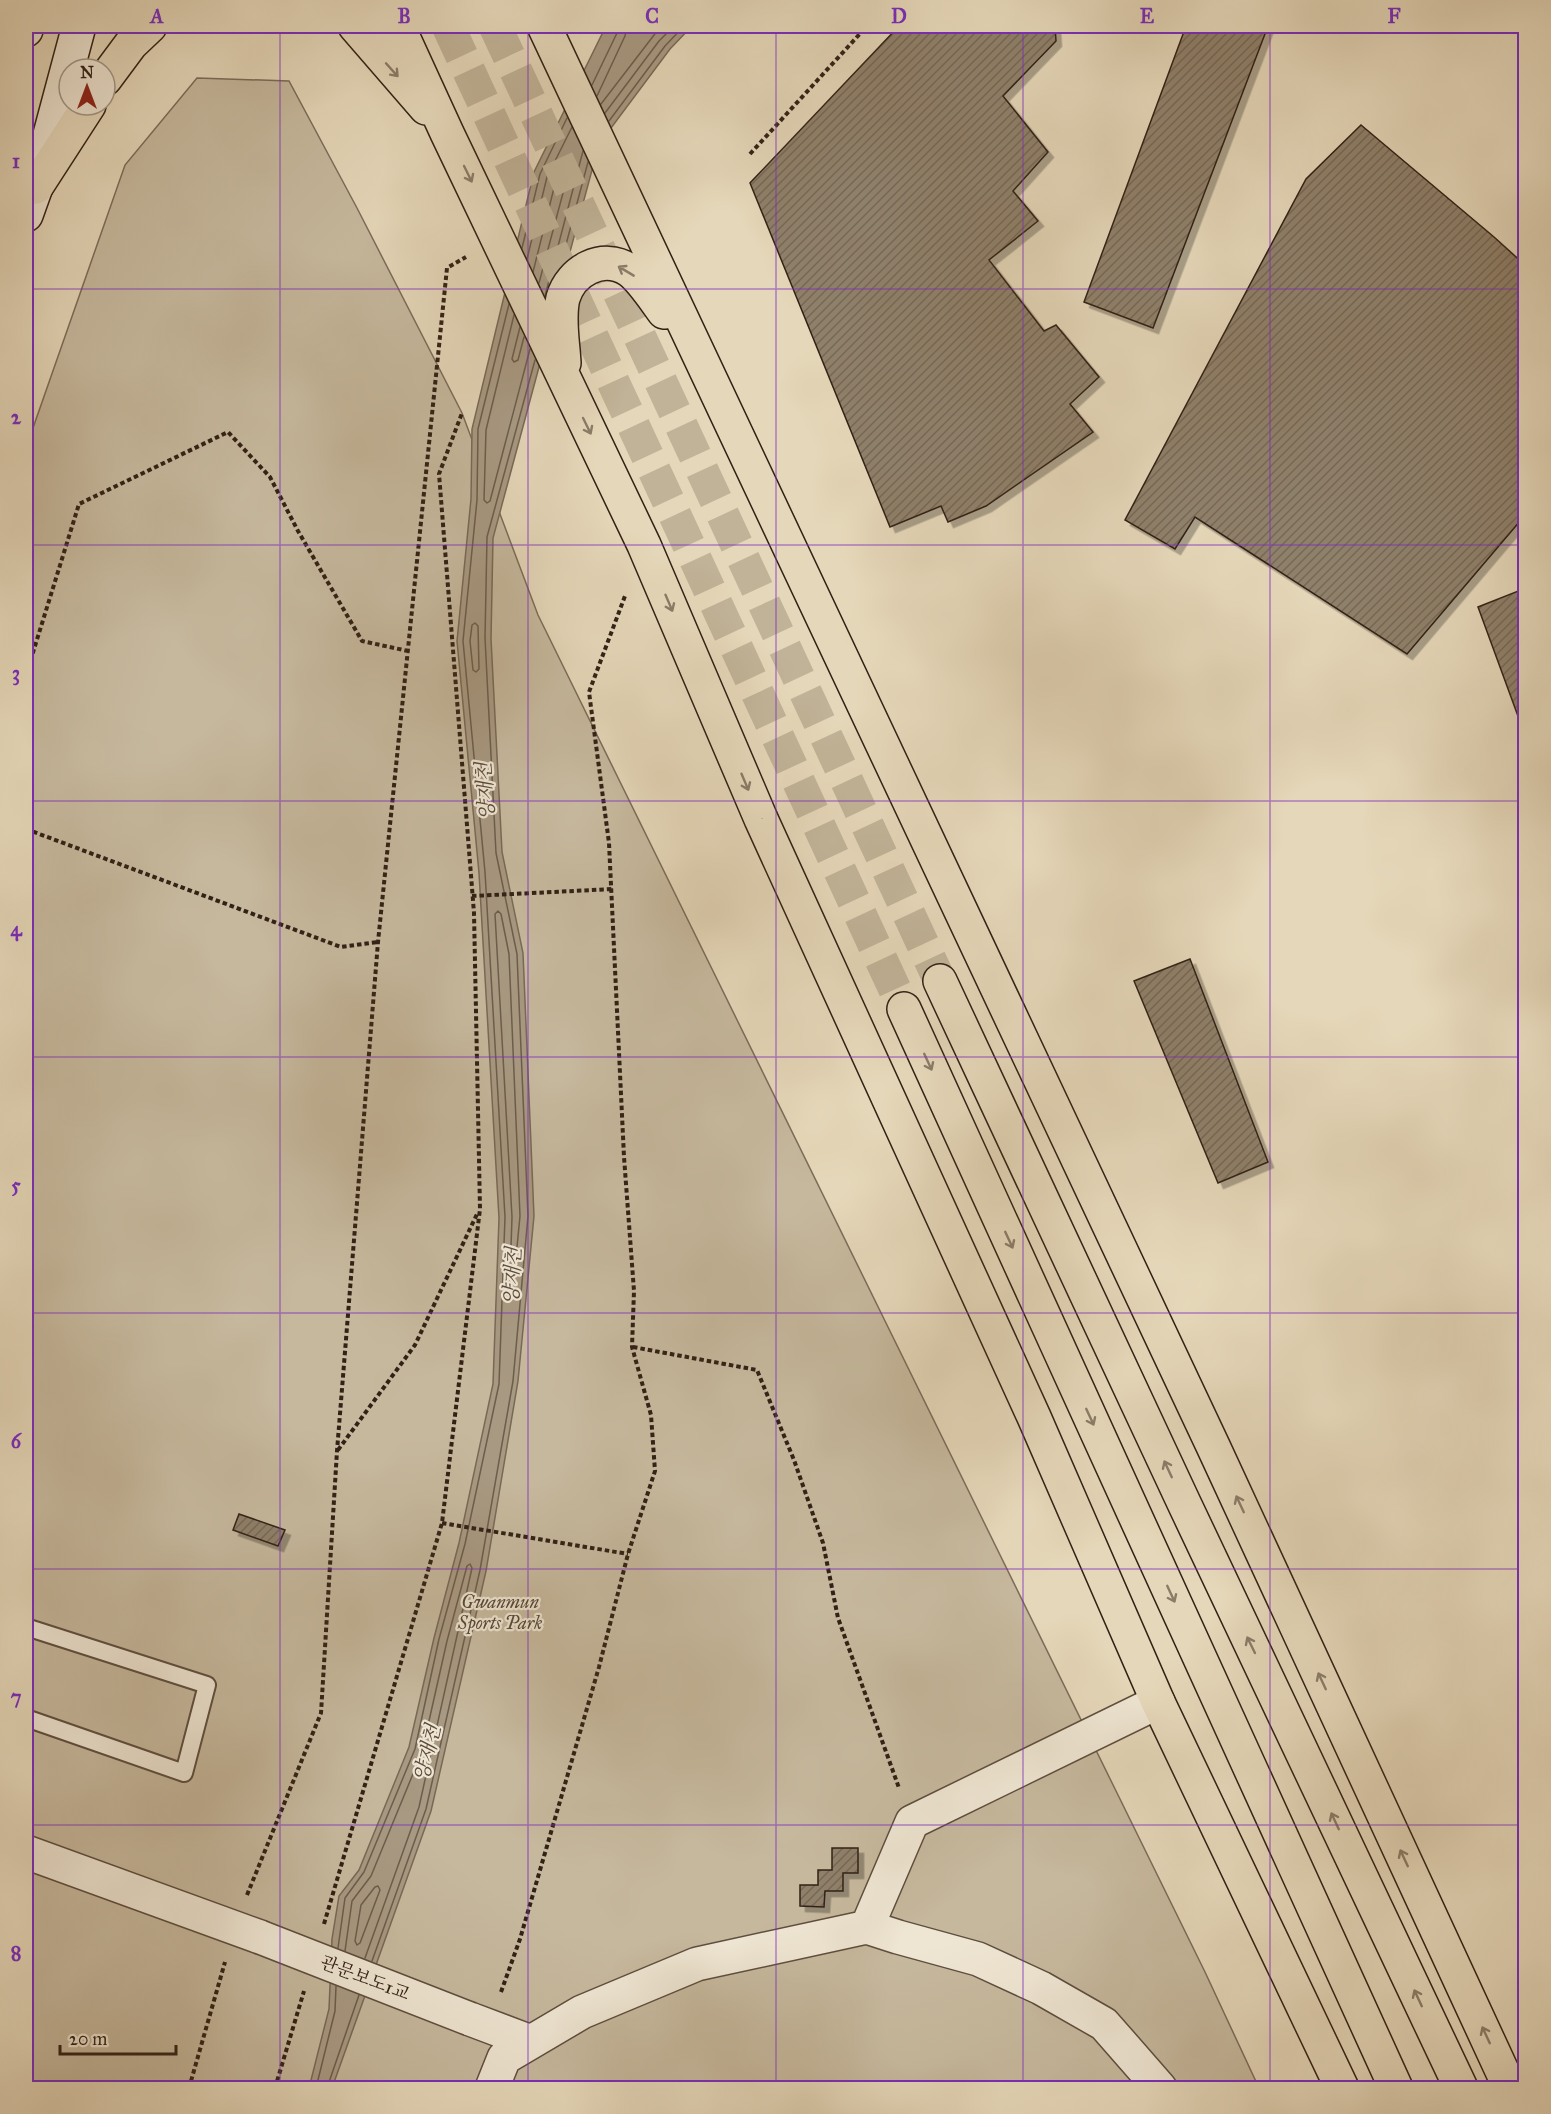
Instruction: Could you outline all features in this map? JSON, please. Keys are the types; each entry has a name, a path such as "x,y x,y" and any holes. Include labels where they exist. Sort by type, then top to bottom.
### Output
{"highway":[{"path":"117,63 131,44 150,26"},
{"path":"354,26 447,133"},
{"path":"399,26 447,133 644,545 761,819 1034,1417 1158,1702 1342,2088"},
{"path":"544,26 1213,1446 1510,2088"},
{"path":"31,201 82,117"},
{"path":"565,380 562,317 564,296 578,273 596,264 625,268 634,274 703,364"},
{"path":"940,981 1461,2088"},
{"path":"904,1009 1396,2088"}],"street":[{"path":"26,30 27,26"},
{"path":"31,201 79,26"},
{"path":"867,1927 912,1822 1158,1702"},
{"name":"관문보도1교","path":"26,1852 247,1933 531,2042"},
{"path":"492,2088 504,2058 582,2012 697,1964 867,1927 898,1938 978,1959 1041,1988 1104,2024 1160,2088"}],"lane":[{"path":"26,1627 207,1685 184,1773 26,1718"}],"path":[{"path":"750,154 867,26"},
{"path":"189,2088 247,1933 321,1713 337,1451 378,942 447,268 499,238"},
{"path":"322,1930 442,1523 480,1209 472,896 439,474 462,412"},
{"path":"26,675 79,504 228,432 270,477 298,531 362,641 408,651"},
{"path":"479,2023 523,1928 596,1678 628,1554 655,1471 651,1415 632,1347 634,1291 624,1157 609,843 589,692 644,545"},
{"path":"26,829 341,947 378,942"},
{"path":"472,896 612,889"},
{"path":"337,1451 415,1345 480,1209"},
{"path":"632,1347 757,1370 794,1460 816,1522 823,1543 838,1618 912,1822"},
{"path":"442,1523 628,1554"},
{"path":"275,2088 305,1987"}],"green space":[{"name":"Gwanmun Sports Park","path":"197,78 289,81 357,208 462,413 538,615 1205,1972 1259,2088 26,2088 26,448 125,165"}],"water":[{"name":"양재천","path":"606,26 692,26 670,49 599,144 493,538 491,639 502,852 523,953 534,1216 518,1381 486,1571 431,1811 332,2088 309,2088 329,2009 332,1939 339,1896 359,1870 409,1747 459,1543 493,1384 499,1218 479,873 457,641 471,499 472,429 534,172"}],"building":[{"path":"899,26 1055,26 1056,41 1003,96 1048,152 1013,191 1038,221 989,260 1044,331 1056,325 1099,377 1070,404 1093,432 986,506 948,522 941,506 890,527 750,183"},
{"path":"1186,26 1268,26 1153,328 1084,302"},
{"path":"1361,125 1526,266 1526,514 1407,654 1195,517 1175,549 1125,520 1306,179"},
{"path":"1526,588 1526,738 1478,607"},
{"path":"1190,959 1268,1162 1218,1183 1134,981"},
{"path":"239,1514 285,1530 278,1546 233,1530"},
{"path":"832,1848 858,1848 858,1873 843,1873 843,1891 825,1891 824,1907 800,1906 800,1885 818,1885 818,1870 832,1870"}],"tunnel":[{"path":"448,26 904,1009"},
{"path":"495,26 940,981"}]}
